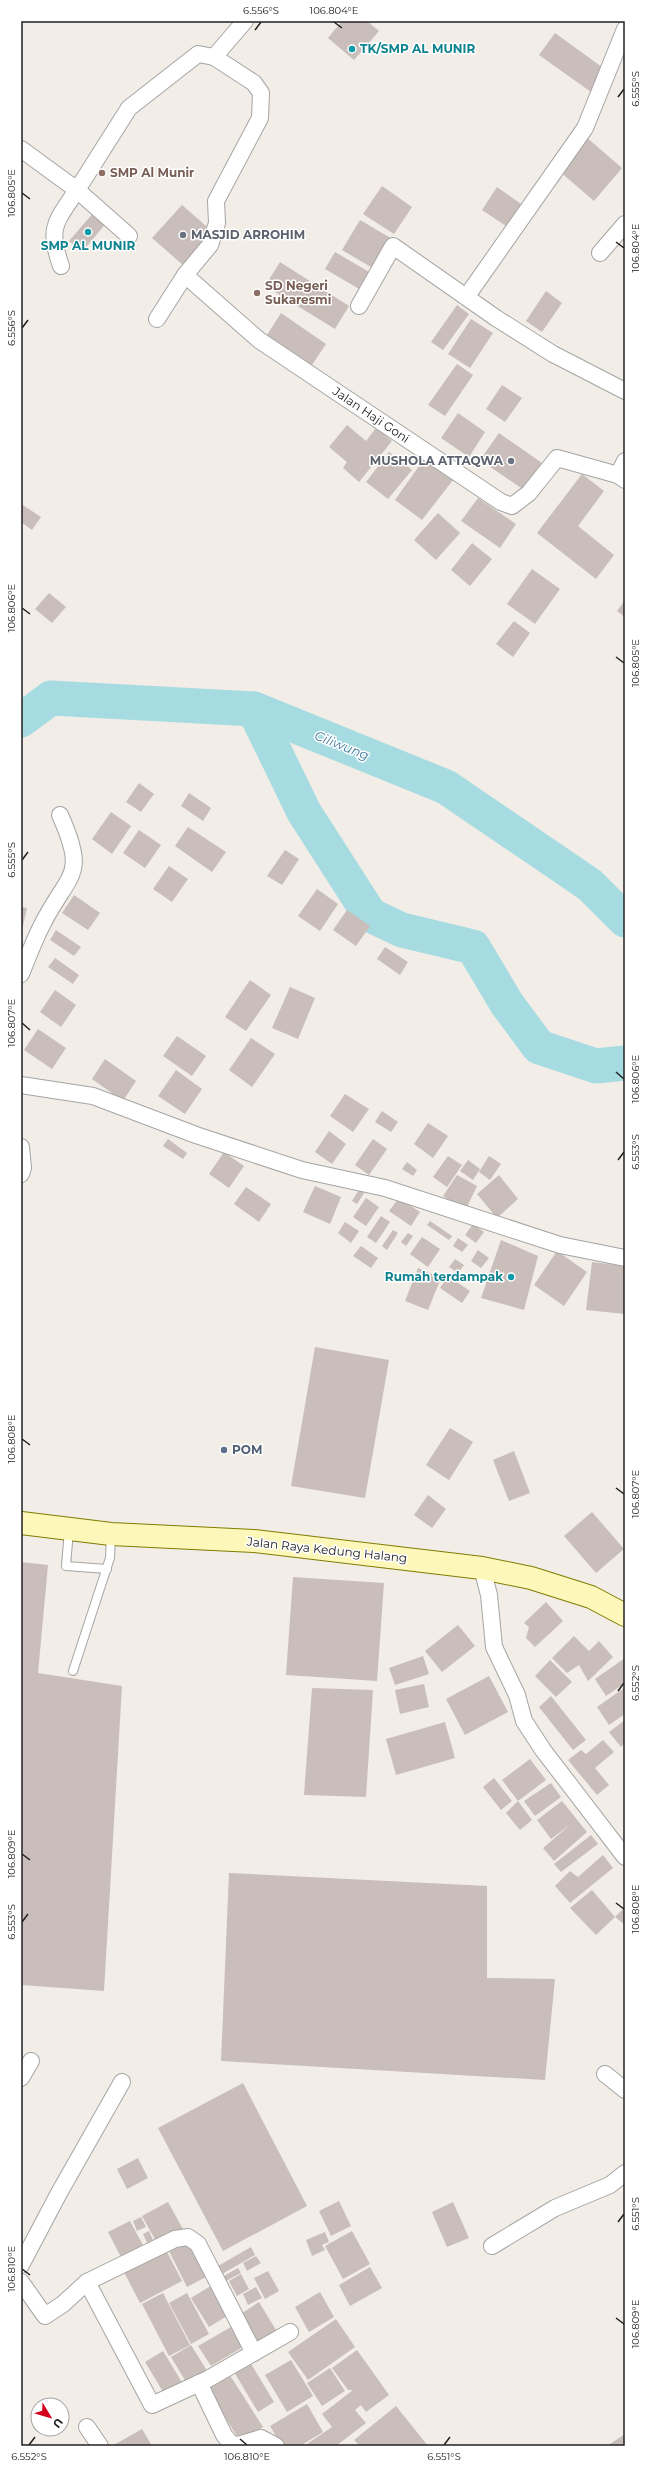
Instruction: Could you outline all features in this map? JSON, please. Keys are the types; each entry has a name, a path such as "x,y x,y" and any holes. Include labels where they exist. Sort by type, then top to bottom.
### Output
{"main road":[{"name":"Jalan Raya Kedung Halang","path":"21,1523 111,1534 254,1541 482,1568 531,1578 591,1597 625,1615"}],"street":[{"path":"214,57 245,21"},
{"path":"467,296 586,128 625,29"},
{"path":"61,266 54,247 53,226 129,108 198,54 214,57 254,83 262,93 260,118 216,201 217,223 210,245 185,275 156,319"},
{"path":"21,149 77,190 129,236"},
{"path":"600,253 625,224"},
{"path":"359,306 393,246 467,296 496,318 553,354 623,385"},
{"name":"Jalan Haji Goni","path":"185,275 259,340 501,502 512,506 523,497 558,458 623,472"},
{"path":"21,974 43,923 69,883 74,870 75,855 72,840 60,815"},
{"path":"21,1085 93,1096 196,1135 302,1170 385,1188 560,1245 625,1258"},
{"path":"21,1147 23,1168 21,1174"},
{"path":"482,1568 489,1595 494,1647 517,1695 524,1721 543,1750 625,1857"},
{"path":"21,2078 31,2061"},
{"path":"605,2074 625,2090"},
{"path":"21,2265 59,2193 122,2082"},
{"path":"492,2246 555,2208 610,2185 625,2173"},
{"path":"21,2282 45,2316 63,2304 87,2282 175,2239 188,2237 198,2244 254,2353"},
{"path":"87,2282 152,2405 198,2383 290,2332"},
{"path":"198,2383 224,2435 231,2444 238,2445 261,2438 276,2446"},
{"path":"87,2427 100,2446"}],"lane":[{"path":"70,1529 66,1566 107,1569"},
{"path":"73,1670 107,1569 110,1558 111,1534"}],"building":[{"name":"TK/SMP AL MUNIR","path":"342,21 367,21 379,31 354,60 328,38"},
{"path":"555,33 606,70 591,92 539,55"},
{"path":"586,137 622,168 594,201 558,170"},
{"path":"382,186 412,207 394,234 363,214"},
{"path":"497,187 524,206 509,228 482,210"},
{"name":"MASJID ARROHIM","path":"182,205 213,232 183,265 152,238"},
{"name":"SMP AL MUNIR","path":"94,212 107,222 82,252 69,241"},
{"path":"360,220 394,240 376,270 342,250"},
{"path":"335,252 371,273 361,290 325,269"},
{"name":"SD Negeri Sukaresmi","path":"280,262 349,306 335,329 265,286"},
{"path":"546,291 562,303 542,332 526,321"},
{"path":"457,305 469,314 443,350 431,342"},
{"name":"SD Negeri Sukaresmi","path":"281,313 326,344 312,365 267,335"},
{"path":"471,319 493,333 470,368 448,354"},
{"path":"457,364 473,375 445,416 428,405"},
{"path":"502,385 522,398 505,422 486,409"},
{"path":"458,413 485,432 469,457 441,438"},
{"path":"347,425 366,441 376,428 392,441 359,482 343,468 347,462 329,447"},
{"name":"MUSHOLA ATTAQWA","path":"499,433 542,463 524,490 480,460"},
{"path":"389,452 412,470 388,499 366,482"},
{"path":"424,459 453,480 422,520 395,500"},
{"path":"582,474 604,491 578,526 614,555 596,579 537,533"},
{"path":"478,498 516,524 500,548 461,521"},
{"path":"21,504 41,517 32,530 21,522"},
{"path":"438,513 460,533 436,560 414,540"},
{"path":"472,543 492,559 470,586 451,570"},
{"path":"532,569 560,589 535,624 507,604"},
{"path":"49,593 66,607 52,623 35,609"},
{"path":"625,600 625,617 617,611"},
{"path":"514,621 530,633 513,657 496,644"},
{"path":"139,783 154,794 141,812 126,802"},
{"path":"189,793 211,808 203,821 181,806"},
{"path":"111,812 131,826 112,854 92,839"},
{"path":"188,827 226,852 212,872 175,846"},
{"path":"139,830 161,845 145,868 123,853"},
{"path":"285,850 299,859 282,885 267,876"},
{"path":"169,866 188,879 172,902 153,889"},
{"path":"317,889 338,904 320,931 298,916"},
{"path":"74,895 100,913 88,930 62,913"},
{"path":"21,907 27,908 22,930 21,930"},
{"path":"347,910 370,926 356,946 333,930"},
{"path":"56,930 81,947 74,956 50,940"},
{"path":"385,947 408,962 400,975 377,959"},
{"path":"55,958 79,975 73,984 48,967"},
{"path":"250,980 271,995 246,1031 225,1017"},
{"path":"290,987 315,998 298,1039 272,1028"},
{"path":"55,990 76,1005 61,1027 40,1012"},
{"path":"38,1029 66,1048 52,1069 24,1050"},
{"path":"177,1036 206,1056 192,1076 163,1056"},
{"path":"251,1038 275,1054 252,1087 229,1070"},
{"path":"105,1059 136,1081 123,1101 92,1079"},
{"path":"176,1070 202,1089 185,1114 158,1096"},
{"path":"345,1094 369,1109 353,1132 330,1116"},
{"path":"382,1111 398,1122 391,1132 375,1122"},
{"path":"428,1123 448,1136 433,1158 414,1144"},
{"path":"329,1131 346,1144 332,1164 315,1152"},
{"path":"168,1139 187,1153 183,1159 163,1146"},
{"path":"373,1139 387,1149 369,1175 355,1165"},
{"path":"224,1152 244,1166 229,1188 209,1174"},
{"path":"448,1156 462,1165 447,1187 433,1177"},
{"path":"489,1156 501,1164 490,1180 479,1172"},
{"path":"468,1160 480,1169 473,1180 460,1171"},
{"path":"407,1162 417,1170 413,1176 402,1169"},
{"path":"457,1175 477,1186 465,1211 443,1196"},
{"path":"499,1175 518,1199 497,1218 477,1194"},
{"path":"315,1186 341,1197 330,1224 303,1212"},
{"path":"246,1187 271,1204 259,1222 234,1204"},
{"path":"359,1190 364,1193 357,1204 352,1201"},
{"path":"366,1198 379,1207 366,1226 353,1217"},
{"path":"399,1198 420,1212 411,1226 389,1211"},
{"path":"381,1216 390,1222 376,1243 367,1237"},
{"path":"430,1221 452,1236 449,1240 427,1225"},
{"path":"345,1222 359,1231 351,1243 338,1233"},
{"path":"473,1224 484,1232 476,1243 465,1235"},
{"path":"393,1230 398,1233 387,1250 382,1246"},
{"path":"408,1233 413,1236 406,1246 401,1242"},
{"path":"422,1237 440,1249 428,1267 410,1254"},
{"path":"458,1238 468,1245 462,1252 453,1246"},
{"name":"Rumah terdampak","path":"501,1240 538,1256 524,1310 481,1298"},
{"path":"361,1246 378,1258 371,1268 353,1256"},
{"path":"478,1250 489,1258 481,1268 471,1261"},
{"path":"557,1251 587,1272 564,1306 534,1285"},
{"path":"455,1259 464,1265 458,1273 449,1267"},
{"path":"592,1262 625,1266 625,1314 586,1310"},
{"path":"418,1268 441,1278 428,1310 405,1301"},
{"path":"448,1276 470,1291 462,1303 440,1288"},
{"path":"315,1347 389,1360 365,1498 291,1486"},
{"path":"450,1428 473,1442 449,1480 426,1465"},
{"path":"514,1451 530,1493 509,1501 493,1460"},
{"path":"428,1495 446,1509 432,1528 414,1515"},
{"path":"592,1512 624,1549 596,1573 564,1536"},
{"path":"21,1562 48,1565 38,1673 122,1686 104,1991 21,1985"},
{"path":"293,1577 384,1583 377,1681 286,1675"},
{"path":"546,1602 563,1621 535,1647 526,1638 529,1627 524,1623"},
{"path":"458,1625 475,1646 442,1672 425,1651"},
{"path":"574,1636 589,1651 599,1641 613,1657 588,1681 579,1665 567,1673 552,1658"},
{"path":"423,1656 429,1674 395,1685 389,1668"},
{"path":"625,1658 625,1683 606,1696 595,1679"},
{"path":"550,1660 572,1682 556,1697 535,1676"},
{"path":"489,1676 508,1712 465,1735 446,1699"},
{"path":"424,1684 429,1707 400,1714 395,1690"},
{"path":"312,1688 373,1690 366,1797 304,1795"},
{"path":"624,1688 625,1714 609,1725 597,1707"},
{"path":"551,1696 586,1740 573,1750 539,1707"},
{"path":"625,1720 625,1743 621,1747 609,1732"},
{"path":"445,1722 455,1758 396,1775 386,1739"},
{"path":"603,1740 614,1752 595,1768 609,1785 597,1795 568,1760 581,1750 586,1754"},
{"path":"530,1759 546,1780 518,1801 502,1780"},
{"path":"494,1778 512,1801 501,1810 483,1787"},
{"path":"551,1783 561,1797 535,1816 524,1801"},
{"path":"518,1801 532,1820 520,1830 506,1813"},
{"path":"562,1801 587,1832 554,1861 543,1848 571,1824 551,1839 537,1820"},
{"path":"591,1835 598,1844 561,1872 554,1864"},
{"path":"603,1855 613,1868 570,1903 555,1886 570,1871 578,1877"},
{"path":"229,1873 487,1886 487,1978 555,1979 545,2080 221,2061"},
{"path":"592,1890 615,1917 596,1935 570,1908"},
{"path":"625,1907 625,1925 615,1917"},
{"path":"243,2083 307,2206 223,2251 158,2128"},
{"path":"138,2158 148,2178 127,2189 117,2169"},
{"path":"339,2201 351,2226 331,2236 319,2211"},
{"path":"168,2202 183,2229 157,2243 142,2216"},
{"path":"453,2202 469,2238 447,2247 432,2212"},
{"path":"141,2217 146,2227 137,2231 133,2221"},
{"path":"130,2221 144,2247 122,2259 108,2232"},
{"path":"149,2231 154,2242 148,2245 143,2234"},
{"path":"352,2231 370,2264 343,2279 325,2246"},
{"path":"325,2232 329,2242 322,2245 325,2250 312,2256 306,2240"},
{"path":"189,2241 208,2276 187,2287 169,2251"},
{"path":"251,2247 255,2255 222,2274 218,2266"},
{"path":"166,2250 182,2281 140,2303 124,2272"},
{"path":"256,2256 261,2263 247,2271 243,2263"},
{"path":"370,2267 382,2288 350,2306 339,2285"},
{"path":"238,2268 241,2273 224,2282 222,2277"},
{"path":"268,2271 279,2291 265,2299 254,2278"},
{"path":"241,2274 249,2289 237,2296 229,2281"},
{"path":"214,2284 232,2313 209,2327 191,2298"},
{"path":"256,2287 262,2298 248,2305 243,2294"},
{"path":"320,2292 334,2317 309,2332 295,2307"},
{"path":"163,2293 190,2345 169,2356 142,2304"},
{"path":"187,2293 209,2334 191,2344 169,2303"},
{"path":"259,2302 279,2335 256,2349 236,2317"},
{"path":"336,2319 355,2347 308,2380 288,2352"},
{"path":"231,2327 243,2347 211,2366 198,2346"},
{"path":"191,2345 209,2374 189,2387 171,2357"},
{"path":"357,2350 389,2395 366,2412 361,2405 355,2410 366,2423 336,2446 304,2446 332,2427 322,2414 353,2390 348,2390 332,2368"},
{"path":"163,2351 183,2384 165,2395 145,2362"},
{"path":"291,2360 313,2396 287,2412 265,2375"},
{"path":"250,2362 274,2402 258,2412 234,2372"},
{"path":"330,2368 345,2391 322,2406 307,2383"},
{"path":"226,2369 263,2427 240,2441 204,2384"},
{"path":"307,2404 323,2432 300,2446 282,2446 270,2426"},
{"path":"396,2406 428,2446 360,2446 354,2440"},
{"path":"142,2429 152,2446 112,2446"},
{"path":"625,2434 625,2446 607,2446"}],"waterway":[{"name":"Ciliwung","path":"21,720 51,698 254,709 446,787 590,885 625,920"},
{"path":"254,709 304,812 370,915 402,930 473,947 507,1004 539,1047 596,1066 625,1063"}],"place":[{"name":"TK/SMP AL MUNIR","path":"352,49"},
{"name":"SMP Al Munir","path":"102,173"},
{"name":"SMP AL MUNIR","path":"88,232"},
{"name":"MASJID ARROHIM","path":"183,235"},
{"name":"SD Negeri Sukaresmi","path":"257,293"},
{"name":"MUSHOLA ATTAQWA","path":"511,461"},
{"name":"Rumah terdampak","path":"511,1277"},
{"name":"POM","path":"224,1450"}]}
